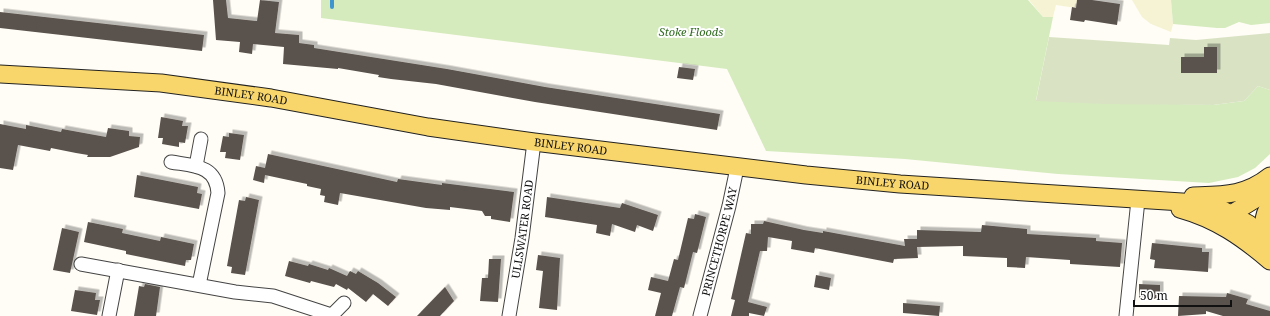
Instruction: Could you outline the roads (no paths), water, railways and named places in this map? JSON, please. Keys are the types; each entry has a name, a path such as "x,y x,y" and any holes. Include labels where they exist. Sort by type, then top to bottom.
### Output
{"main road":[{"name":"BINLEY ROAD","path":"0,74 162,83 271,98 428,127 737,168 900,184 1198,203 1221,209 1249,224 1270,244"},
{"path":"1142,200 1239,193 1252,188 1270,176"},
{"path":"1213,221 1232,215 1254,200 1270,186"},
{"path":"1234,232 1231,225 1232,215 1234,202 1239,193"},
{"name":"BINLEY ROAD","path":"1142,200 1198,214 1213,221 1234,232 1270,261"},
{"path":"1270,205 1263,220 1263,227 1270,244"}],"street":[{"path":"196,166 201,139"},
{"name":"ULLSWATER ROAD","path":"509,316 522,238 534,142"},
{"path":"171,162 196,166 208,172 215,179 218,193 199,285"},
{"name":"PRINCETHORPE WAY","path":"700,316 729,206 737,168"},
{"path":"1126,316 1142,200"},
{"path":"80,264 199,285 273,296 331,316 344,303"},
{"path":"108,316 118,270"}],"waterway":[{"path":"332,0 332,7"}],"park label":[{"name":"Stoke Floods","path":"691,32"}]}
